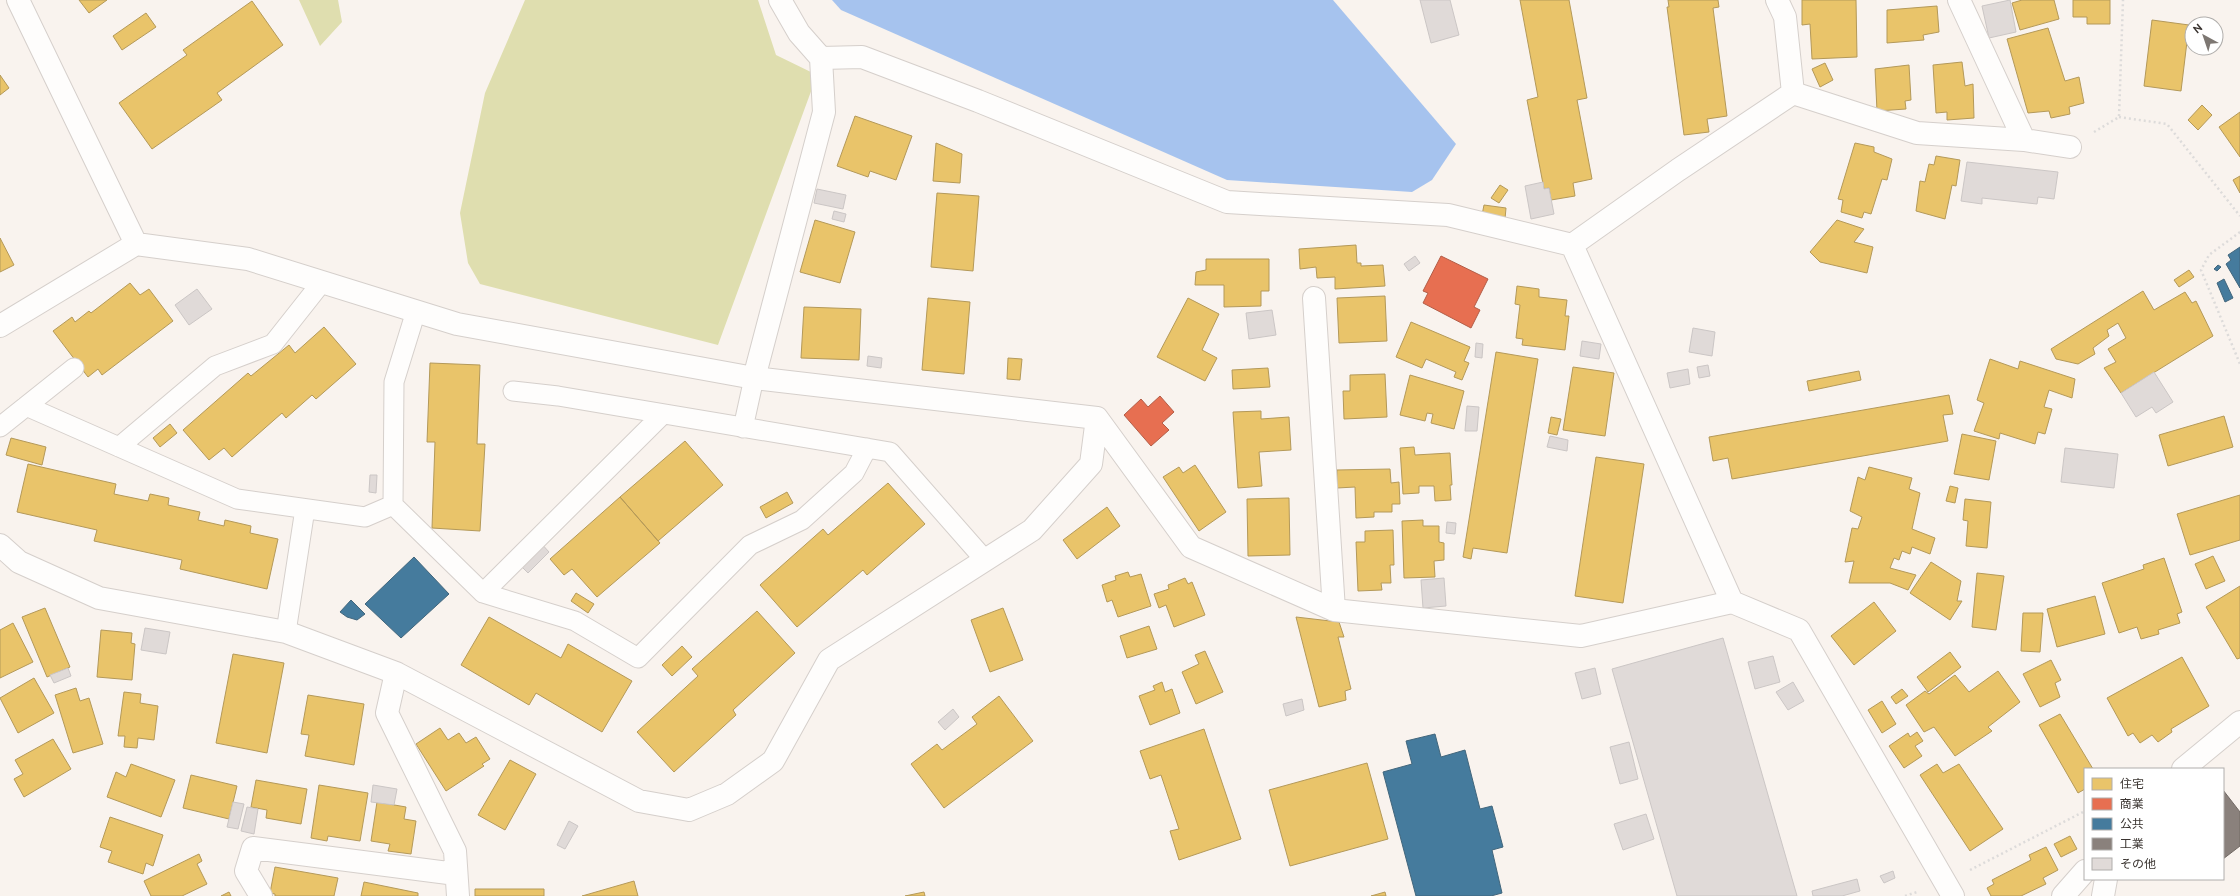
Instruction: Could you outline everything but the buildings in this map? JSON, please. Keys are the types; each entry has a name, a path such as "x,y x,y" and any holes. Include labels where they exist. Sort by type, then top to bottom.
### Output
{"street":[{"path":"18,0 136,244"},
{"path":"754,378 824,112 822,58 799,33 780,0"},
{"path":"1777,0 1785,17 1793,93"},
{"path":"1959,0 2024,140"},
{"path":"822,58 862,57 978,101 1227,202 1448,215 1572,245 1678,170 1793,93"},
{"path":"1793,93 1917,133 2024,140 2070,147"},
{"path":"0,326 136,244 248,259 457,324 754,378 1097,418 1190,547 1334,610 1581,636 1732,602 1799,630 1949,889"},
{"path":"1572,245 1732,602"},
{"path":"1314,298 1334,610"},
{"path":"0,545 19,562 99,598 286,632 396,673 639,801 689,810 727,794 773,760 829,660 1032,530 1091,464 1097,418"},
{"path":"396,673 387,713 455,851 458,896"},
{"path":"2184,768 2240,722"},
{"path":"261,896 246,871 253,848 456,874"},
{"path":"2063,896 2084,872"},
{"path":"2103,896 2106,880"}],"lane":[{"path":"119,447 215,366 273,344 322,282"},
{"path":"416,311 394,382 392,505 484,593 575,621 638,658 750,545 802,520 854,473 867,448"},
{"path":"0,427 74,368"},
{"path":"743,428 754,378"},
{"path":"513,392 558,396 890,452 985,560"},
{"path":"26,406 237,499 365,517 392,505"},
{"path":"484,593 662,414"},
{"path":"286,632 305,509"}],"path":[{"path":"2119,117 2123,0"},
{"path":"2070,147 2119,117 2168,124 2240,216"},
{"path":"2240,232 2209,255 2201,270 2240,364"},
{"path":"1905,896 1949,889 2084,812"}],"green space":[{"path":"299,0 338,0 342,22 320,46"},
{"path":"525,0 758,0 776,55 817,75 718,345 480,284 468,263 460,213 485,93"}],"water":[{"path":"832,0 1333,0 1456,144 1432,180 1412,192 1227,180 841,10"}]}
